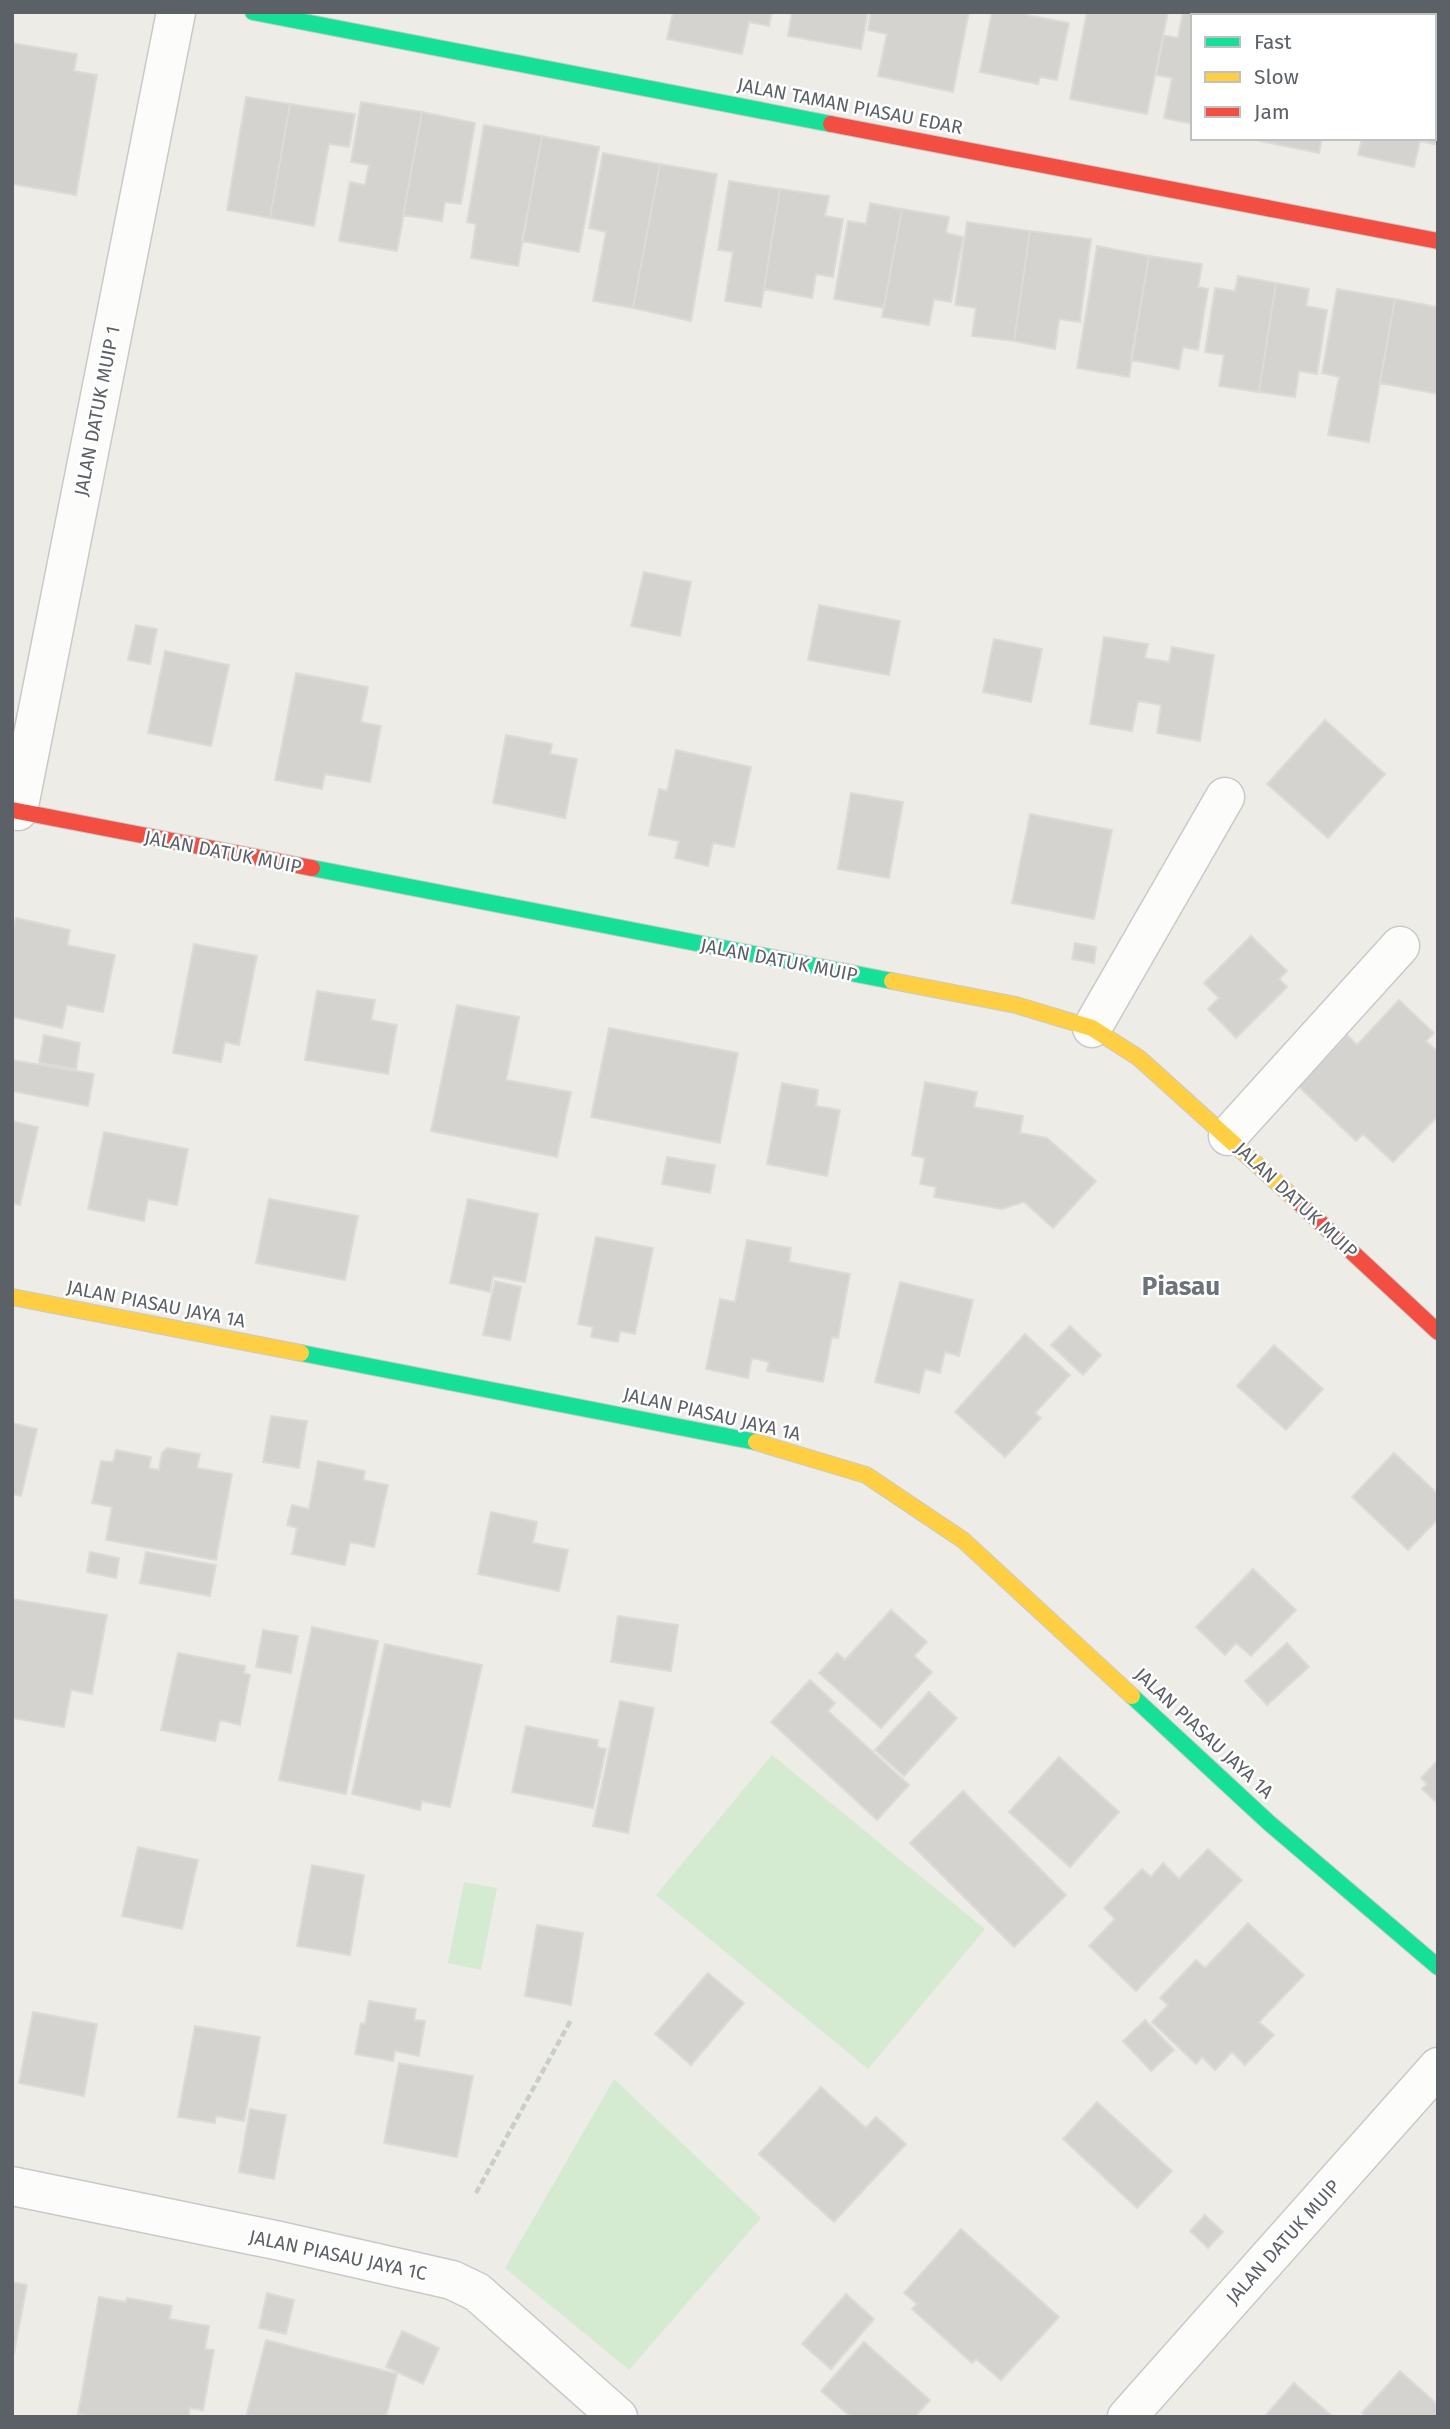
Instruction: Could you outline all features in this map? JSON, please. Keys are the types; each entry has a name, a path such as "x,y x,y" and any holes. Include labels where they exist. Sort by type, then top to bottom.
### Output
{"street":[{"name":"JALAN DATUK MUIP 1","path":"15,810 176,12"},
{"name":"JALAN TAMAN PIASAU EDAR","path":"253,12 1438,241"},
{"path":"1092,1028 1224,797"},
{"name":"JALAN DATUK MUIP","path":"15,810 1016,1005 1092,1028 1139,1058 1228,1136 1438,1332"},
{"path":"1228,1136 1400,946"},
{"name":"JALAN PIASAU JAYA 1A","path":"12,1297 768,1444 866,1475 962,1540 1268,1822 1438,1967"},
{"name":"JALAN DATUK MUIP","path":"1127,2417 1438,2067"},
{"name":"JALAN PIASAU JAYA 1C","path":"12,2186 280,2241 452,2280 477,2292 618,2417"}],"path":[{"path":"476,2193 572,2018"}],"green space":[{"path":"772,1755 985,1929 868,2069 656,1895"},
{"path":"464,1882 497,1888 481,1970 448,1963"},
{"path":"614,2079 761,2218 629,2370 505,2268"}],"building":[{"path":"673,12 772,12 769,26 749,22 742,54 667,39"},
{"path":"792,12 868,12 861,49 788,36"},
{"path":"871,12 969,12 953,92 878,76 887,34 868,30"},
{"path":"992,12 1028,12 1027,15 1069,23 1057,80 1040,77 1038,84 980,72"},
{"path":"1087,12 1168,12 1147,114 1070,99"},
{"path":"1183,12 1244,12 1191,14 1191,124 1164,118 1172,78 1156,75 1164,35 1178,38"},
{"path":"1288,12 1343,13 1343,14"},
{"path":"12,43 77,54 74,71 97,75 76,195 12,184"},
{"path":"1438,43 1438,145 1420,141 1414,167 1358,155 1362,140 1436,140"},
{"path":"246,97 290,104 270,218 227,210"},
{"path":"361,102 422,112 397,251 339,241 350,182 365,185 369,165 351,162"},
{"path":"290,104 355,114 349,147 329,144 314,226 270,218"},
{"path":"422,112 475,123 461,204 445,202 442,221 403,215"},
{"path":"484,125 542,136 518,266 471,258 476,224 467,222"},
{"path":"542,136 599,147 579,252 522,241"},
{"path":"1260,140 1322,140 1319,153"},
{"path":"603,153 660,164 633,308 593,301 606,232 589,228"},
{"path":"660,164 717,174 691,321 633,308"},
{"path":"729,181 780,189 761,307 725,301 733,252 718,250"},
{"path":"780,189 829,196 825,216 843,219 833,277 816,274 812,298 764,289"},
{"path":"870,203 902,209 884,308 834,299 848,221 866,224"},
{"path":"902,209 949,217 946,233 963,237 951,302 934,299 929,325 882,317"},
{"path":"967,222 1030,231 1014,341 972,336 976,308 955,305"},
{"path":"1030,231 1091,239 1080,322 1059,319 1055,349 1014,341"},
{"path":"1097,246 1149,256 1129,377 1077,368"},
{"path":"1149,256 1202,264 1198,287 1208,289 1198,350 1183,347 1179,369 1131,360"},
{"path":"1238,276 1276,283 1259,392 1219,386 1224,355 1205,352 1215,288 1235,291"},
{"path":"1276,283 1309,289 1306,306 1327,310 1317,374 1299,371 1295,397 1259,392"},
{"path":"1337,289 1395,299 1369,442 1328,435 1339,377 1322,373"},
{"path":"1395,299 1438,307 1438,394 1380,383"},
{"path":"644,572 691,582 680,636 631,626"},
{"path":"819,605 900,621 889,675 808,660"},
{"path":"136,625 157,629 150,664 128,660"},
{"path":"1104,637 1148,644 1145,658 1169,662 1172,647 1214,655 1200,741 1157,733 1161,705 1138,701 1132,731 1090,724"},
{"path":"994,639 1042,649 1031,702 983,692"},
{"path":"165,651 229,665 211,746 148,733"},
{"path":"296,673 368,687 361,722 381,726 370,782 325,774 322,789 275,780"},
{"path":"1325,720 1385,774 1328,838 1267,784"},
{"path":"506,735 552,744 550,754 577,759 565,818 493,803"},
{"path":"676,750 751,767 734,847 713,843 708,866 675,858 679,841 649,835 659,789 667,791"},
{"path":"851,793 903,802 889,878 838,869"},
{"path":"1030,814 1112,830 1094,919 1012,903"},
{"path":"16,918 70,930 67,945 115,955 103,1012 67,1005 62,1028 12,1017 12,933"},
{"path":"1251,936 1287,971 1279,979 1287,987 1236,1038 1208,1009 1219,998 1204,983"},
{"path":"1075,943 1096,947 1094,963 1072,959"},
{"path":"194,944 257,956 239,1045 225,1042 221,1062 173,1053"},
{"path":"317,991 375,1000 371,1020 397,1025 388,1074 305,1060"},
{"path":"1399,1000 1434,1033 1426,1041 1438,1052 1438,1116 1393,1162 1363,1134 1356,1141 1298,1086 1347,1035 1357,1045"},
{"path":"457,1005 519,1017 506,1080 571,1092 557,1157 431,1131"},
{"path":"609,1028 738,1053 720,1143 591,1117"},
{"path":"44,1035 80,1043 76,1069 39,1063"},
{"path":"12,1060 94,1074 88,1106 12,1091"},
{"path":"925,1082 977,1092 974,1107 1023,1116 1020,1133 1047,1138 1096,1181 1053,1228 1024,1202 1002,1209 934,1197 936,1187 920,1184 925,1158 912,1155"},
{"path":"782,1083 818,1090 816,1106 840,1110 827,1176 767,1164"},
{"path":"12,1121 38,1127 20,1205 12,1203"},
{"path":"104,1132 188,1149 177,1205 148,1199 144,1221 88,1209"},
{"path":"667,1157 715,1165 710,1193 662,1184"},
{"path":"269,1199 358,1216 345,1280 256,1263"},
{"path":"468,1199 538,1214 525,1282 493,1276 490,1292 450,1283"},
{"path":"596,1237 653,1248 635,1334 620,1331 618,1342 591,1337 593,1327 578,1324"},
{"path":"747,1240 791,1248 789,1262 850,1274 838,1338 832,1337 823,1382 767,1371 769,1362 752,1358 748,1378 706,1369 720,1299 735,1302"},
{"path":"495,1281 521,1287 510,1340 483,1335"},
{"path":"900,1282 973,1300 959,1356 945,1352 940,1373 925,1369 919,1393 875,1382"},
{"path":"1070,1326 1101,1355 1083,1375 1051,1345"},
{"path":"1025,1334 1070,1375 1035,1413 1041,1418 1005,1457 955,1412"},
{"path":"1274,1345 1323,1389 1286,1430 1237,1386"},
{"path":"271,1416 307,1421 299,1468 263,1462"},
{"path":"12,1423 37,1429 21,1496 12,1494"},
{"path":"167,1448 200,1454 197,1468 232,1474 216,1560 106,1540 112,1507 92,1503 101,1461 113,1462 116,1450 151,1457 149,1468 159,1470 162,1453"},
{"path":"1394,1453 1438,1494 1438,1519 1408,1550 1352,1497"},
{"path":"318,1461 365,1471 363,1480 388,1485 374,1547 350,1542 345,1565 292,1554 297,1528 287,1525 292,1505 309,1509"},
{"path":"491,1512 537,1522 533,1543 568,1550 559,1591 478,1574"},
{"path":"90,1552 119,1558 116,1578 87,1572"},
{"path":"146,1552 216,1565 210,1596 140,1583"},
{"path":"1253,1569 1296,1610 1251,1656 1236,1643 1225,1655 1196,1627"},
{"path":"12,1599 107,1615 92,1694 71,1690 64,1727 12,1718"},
{"path":"891,1610 927,1642 914,1656 932,1672 881,1728 819,1673 837,1653 845,1660"},
{"path":"618,1616 678,1625 671,1671 611,1662"},
{"path":"312,1627 378,1641 346,1794 279,1780"},
{"path":"263,1630 298,1636 291,1673 256,1667"},
{"path":"1287,1643 1309,1667 1267,1705 1245,1681"},
{"path":"385,1644 482,1665 450,1807 422,1801 420,1810 352,1794"},
{"path":"178,1653 245,1666 244,1673 250,1675 240,1725 220,1720 215,1741 161,1730"},
{"path":"810,1680 835,1703 828,1711 909,1785 877,1820 771,1722"},
{"path":"929,1692 957,1718 904,1776 875,1750"},
{"path":"620,1701 654,1708 628,1833 593,1826"},
{"path":"526,1726 598,1740 597,1747 606,1749 593,1808 512,1792"},
{"path":"1059,1757 1119,1812 1070,1867 1009,1812"},
{"path":"1438,1760 1438,1804 1422,1789 1427,1784 1421,1778"},
{"path":"963,1791 1066,1895 1014,1947 910,1843"},
{"path":"138,1847 198,1860 182,1929 122,1916"},
{"path":"1208,1849 1242,1880 1136,1991 1089,1946 1115,1919 1104,1908 1142,1869 1151,1877 1163,1863 1179,1879"},
{"path":"312,1865 364,1875 350,1955 297,1946"},
{"path":"1248,1923 1304,1975 1259,2022 1274,2035 1245,2065 1232,2052 1215,2070 1202,2057 1196,2064 1152,2022 1168,2005 1160,1998 1196,1960 1205,1968"},
{"path":"537,1925 583,1933 571,2005 525,1996"},
{"path":"708,1973 744,2003 691,2065 655,2034"},
{"path":"369,2001 416,2009 414,2020 425,2021 419,2056 395,2051 393,2061 355,2054 361,2023 365,2024"},
{"path":"33,2012 97,2024 84,2096 19,2083"},
{"path":"1145,2020 1174,2050 1151,2071 1123,2041"},
{"path":"195,2026 260,2037 244,2121 216,2116 215,2123 178,2117"},
{"path":"399,2063 473,2076 457,2157 384,2143"},
{"path":"821,2087 866,2128 876,2117 906,2144 834,2222 759,2154"},
{"path":"1097,2102 1172,2171 1137,2208 1063,2139"},
{"path":"250,2109 286,2115 274,2179 239,2172"},
{"path":"1205,2215 1223,2232 1208,2248 1190,2231"},
{"path":"961,2229 1059,2317 1001,2380 976,2359 972,2363 912,2309 917,2304 904,2293"},
{"path":"12,2282 27,2285 14,2353 12,2353"},
{"path":"267,2293 294,2300 286,2334 259,2328"},
{"path":"846,2294 874,2319 831,2369 802,2344"},
{"path":"99,2297 126,2302 127,2298 172,2306 169,2319 209,2326 205,2349 214,2350 203,2410 190,2408 189,2417 92,2417 78,2414"},
{"path":"402,2331 439,2348 423,2384 386,2367"},
{"path":"266,2340 397,2374 386,2417 246,2417"},
{"path":"864,2342 930,2400 915,2417 851,2417 821,2391"},
{"path":"1400,2371 1438,2405 1438,2417 1367,2417 1362,2413"},
{"path":"1294,2383 1333,2417 1264,2417"}],"traffic: fast":[{"path":"253,12 831,124"},
{"path":"312,868 892,981"},
{"path":"301,1353 756,1442"},
{"path":"1132,1696 1268,1822 1438,1967"}],"traffic: slow":[{"path":"892,981 1016,1005 1092,1028 1139,1058 1295,1199"},
{"path":"12,1297 301,1353"},
{"path":"756,1442 866,1475 963,1540 1132,1696"}],"traffic: jam":[{"path":"831,124 1438,241"},
{"path":"12,810 312,868"},
{"path":"1295,1199 1438,1332"}],"district":[{"name":"Piasau","path":"1181,1286"}]}
